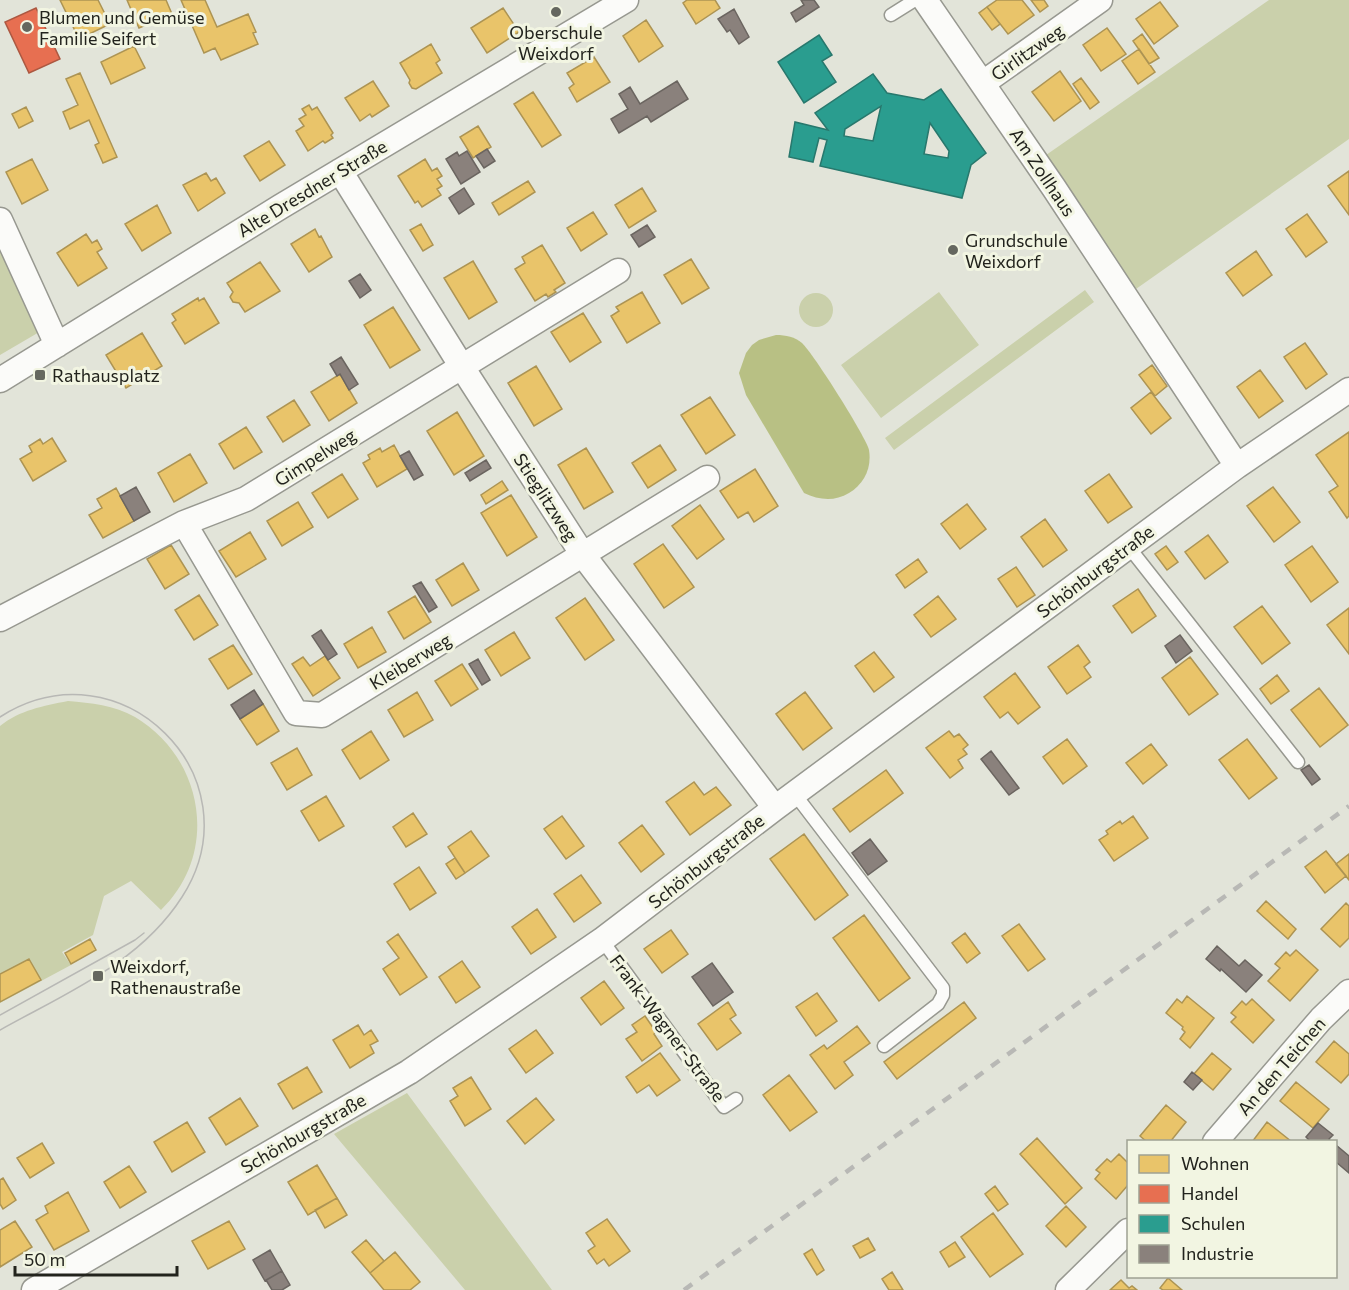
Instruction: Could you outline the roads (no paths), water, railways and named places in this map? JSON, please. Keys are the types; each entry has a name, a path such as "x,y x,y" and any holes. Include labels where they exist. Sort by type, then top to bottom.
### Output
{"street":[{"name":"Alte Dresdner Straße","path":"0,380 340,171 626,0"},
{"name":"Am Zollhaus","path":"925,0 983,83 1237,466"},
{"name":"Girlitzweg","path":"983,83 1100,0"},
{"name":"Stieglitzweg","path":"340,171 462,367 584,555 775,808"},
{"path":"0,220 57,345"},
{"name":"Gimpelweg","path":"0,619 184,523 246,499 618,271"},
{"name":"Schönburgstraße","path":"34,1290 409,1072 602,940 794,793 1128,546 1237,466 1349,390"},
{"name":"Kleiberweg","path":"184,523 296,713 322,715 707,478"},
{"name":"An den Teichen","path":"1217,1140 1321,1019 1349,992"},
{"path":"1068,1290 1127,1232"}],"lane":[{"path":"891,15 915,0"},
{"path":"1128,546 1298,762"},
{"path":"794,793 942,988 943,996 938,1004 884,1046"},
{"name":"Frank-Wagner-Straße","path":"602,940 724,1107 736,1099"}],"tram line":[{"path":"0,717 45,698 90,696 131,708 165,733 190,767 203,807 201,852 182,897 165,920 145,940 100,974 0,1030"},
{"path":"0,1015 144,933"}],"railway":[{"path":"684,1290 1349,806"}],"place":[{"name":"Oberschule Weixdorf","path":"556,12"},
{"name":"Blumen und Gemüse Familie Seifert","path":"27,27"},
{"name":"Grundschule Weixdorf","path":"953,250"},
{"name":"Rathausplatz","path":"40,375"},
{"name":"Weixdorf, Rathenaustraße","path":"98,976"}]}
